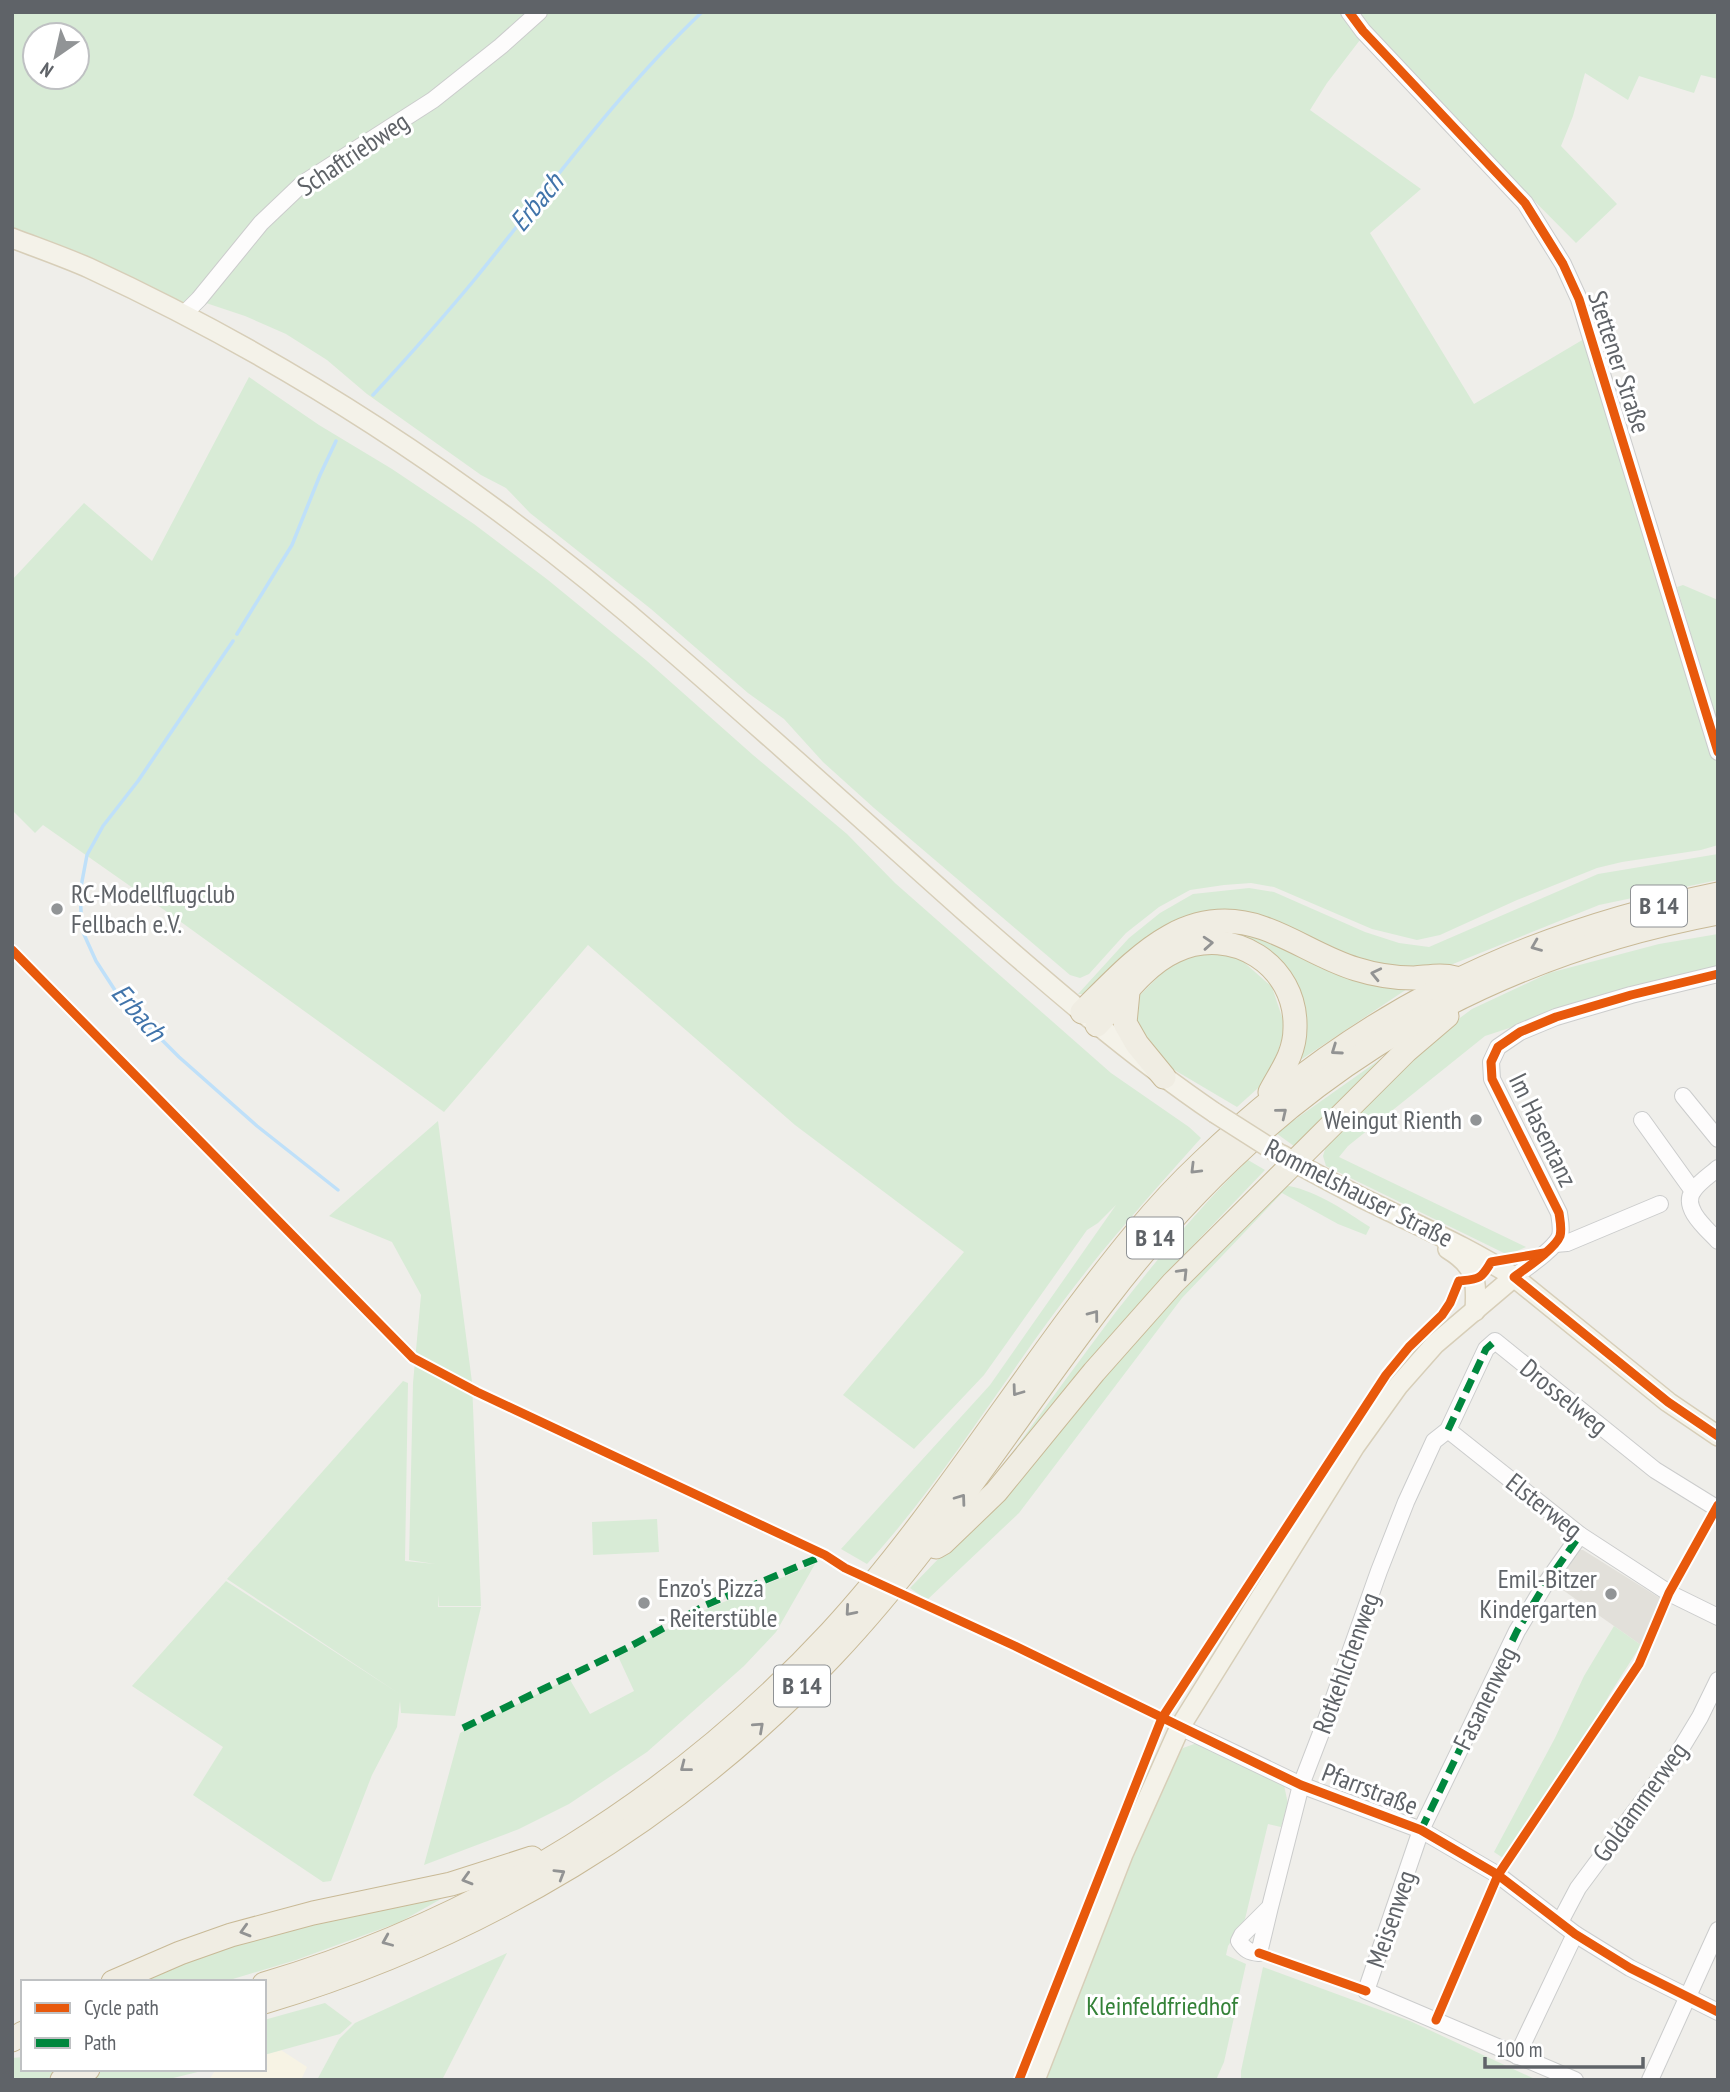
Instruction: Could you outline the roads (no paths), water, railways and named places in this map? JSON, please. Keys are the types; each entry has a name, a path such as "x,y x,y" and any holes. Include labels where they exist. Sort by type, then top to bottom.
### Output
{"highway":[{"name":"B 14","path":"266,2001 353,1973 449,1933 549,1881 621,1835 711,1769 785,1704 872,1613 920,1554 1107,1297 1199,1189 1254,1136 1326,1079 1460,988 1549,940 1660,906 1718,894"},
{"name":"B 14","path":"266,1983 348,1956 427,1924 528,1872 622,1813 705,1751 776,1688 834,1629 924,1520 1073,1313 1125,1247 1182,1182 1261,1108 1300,1076 1401,1009 1575,950 1657,926 1718,914"},
{"path":"920,1554 943,1543 996,1492 1132,1328 1287,1158 1328,1128 1406,1051 1447,1016 1460,988 1444,974 1413,978 1385,976 1354,969 1265,928 1240,920 1213,920 1183,928 1158,942 1135,961 1090,1019"},
{"name":"B 14","path":"1090,1019 1128,992 1147,971 1173,952 1192,945 1214,942 1233,944 1255,954 1271,966 1283,981 1295,1013 1296,1031 1290,1057 1261,1108"},
{"path":"1128,992 1125,1023 1137,1044 1164,1077"},
{"path":"117,1980 180,1952 231,1935 304,1915 451,1884 578,1842"},
{"path":"62,2080 83,2071"}],"main road":[{"name":"Rommelshauser Straße","path":"12,238 86,267 184,314 337,401 411,449 565,562 664,644 1004,945 1090,1019 1164,1077 1287,1158 1465,1248 1514,1277 1668,1402 1718,1436"},
{"path":"1391,1212 1457,1254 1472,1270 1475,1279 1475,1311"},
{"path":"1035,2080 1123,1854 1180,1727 1355,1446 1398,1386 1435,1344 1514,1277"}],"street":[{"name":"Schaftriebweg","path":"184,314 200,299 261,223 302,184 433,100 539,12"},
{"name":"Stettener Straße","path":"1349,12 1363,31 1525,203 1563,264 1579,299 1718,752"},
{"name":"Im Hasentanz","path":"1555,1244 1560,1234 1559,1213 1492,1079 1491,1062 1498,1047 1520,1032 1556,1017 1718,974"},
{"path":"1683,1096 1718,1139"},
{"path":"1642,1120 1693,1191"},
{"path":"1718,1168 1693,1191 1689,1201 1692,1210 1718,1241"},
{"path":"1514,1277 1555,1244 1567,1243 1660,1205"},
{"name":"Drosselweg","path":"1448,1430 1486,1349 1495,1341 1655,1470 1718,1509"},
{"name":"Elsterweg","path":"1448,1430 1580,1535 1670,1593 1718,1618"},
{"name":"Rotkehlchenweg","path":"1258,1957 1243,1947 1240,1941 1242,1935 1270,1907 1301,1785 1360,1619 1406,1502 1434,1441 1448,1430"},
{"name":"Fasanenweg","path":"1421,1830 1517,1631 1544,1586 1580,1535"},
{"name":"Goldammerweg","path":"1560,1922 1578,1888 1676,1755 1700,1717 1718,1680"},
{"name":"Pfarrstraße","path":"1180,1727 1301,1785 1421,1830 1498,1875 1575,1934 1630,1968 1718,2011"},
{"name":"Meisenweg","path":"1421,1830 1366,1991 1575,2080"},
{"path":"1650,2080 1718,1930"},
{"path":"1517,2056 1575,1934"}],"waterway":[{"name":"Erbach","path":"373,395 463,294 612,108 702,12"},
{"name":"Erbach","path":"237,634 292,545 336,441"},
{"name":"Erbach","path":"233,641 138,781 103,826 87,855 80,892 82,930 96,961 120,998 179,1057 257,1126 338,1190"}],"place":[{"name":"RC-Modellflugclub Fellbach e.V.","path":"57,909"},
{"name":"Weingut Rienth","path":"1476,1120"},
{"name":"Emil-Bitzer Kindergarten","path":"1611,1594"},
{"name":"Enzo's Pizza - Reiterstüble","path":"644,1603"}],"park label":[{"name":"Kleinfeldfriedhof","path":"1162,2006"}]}
